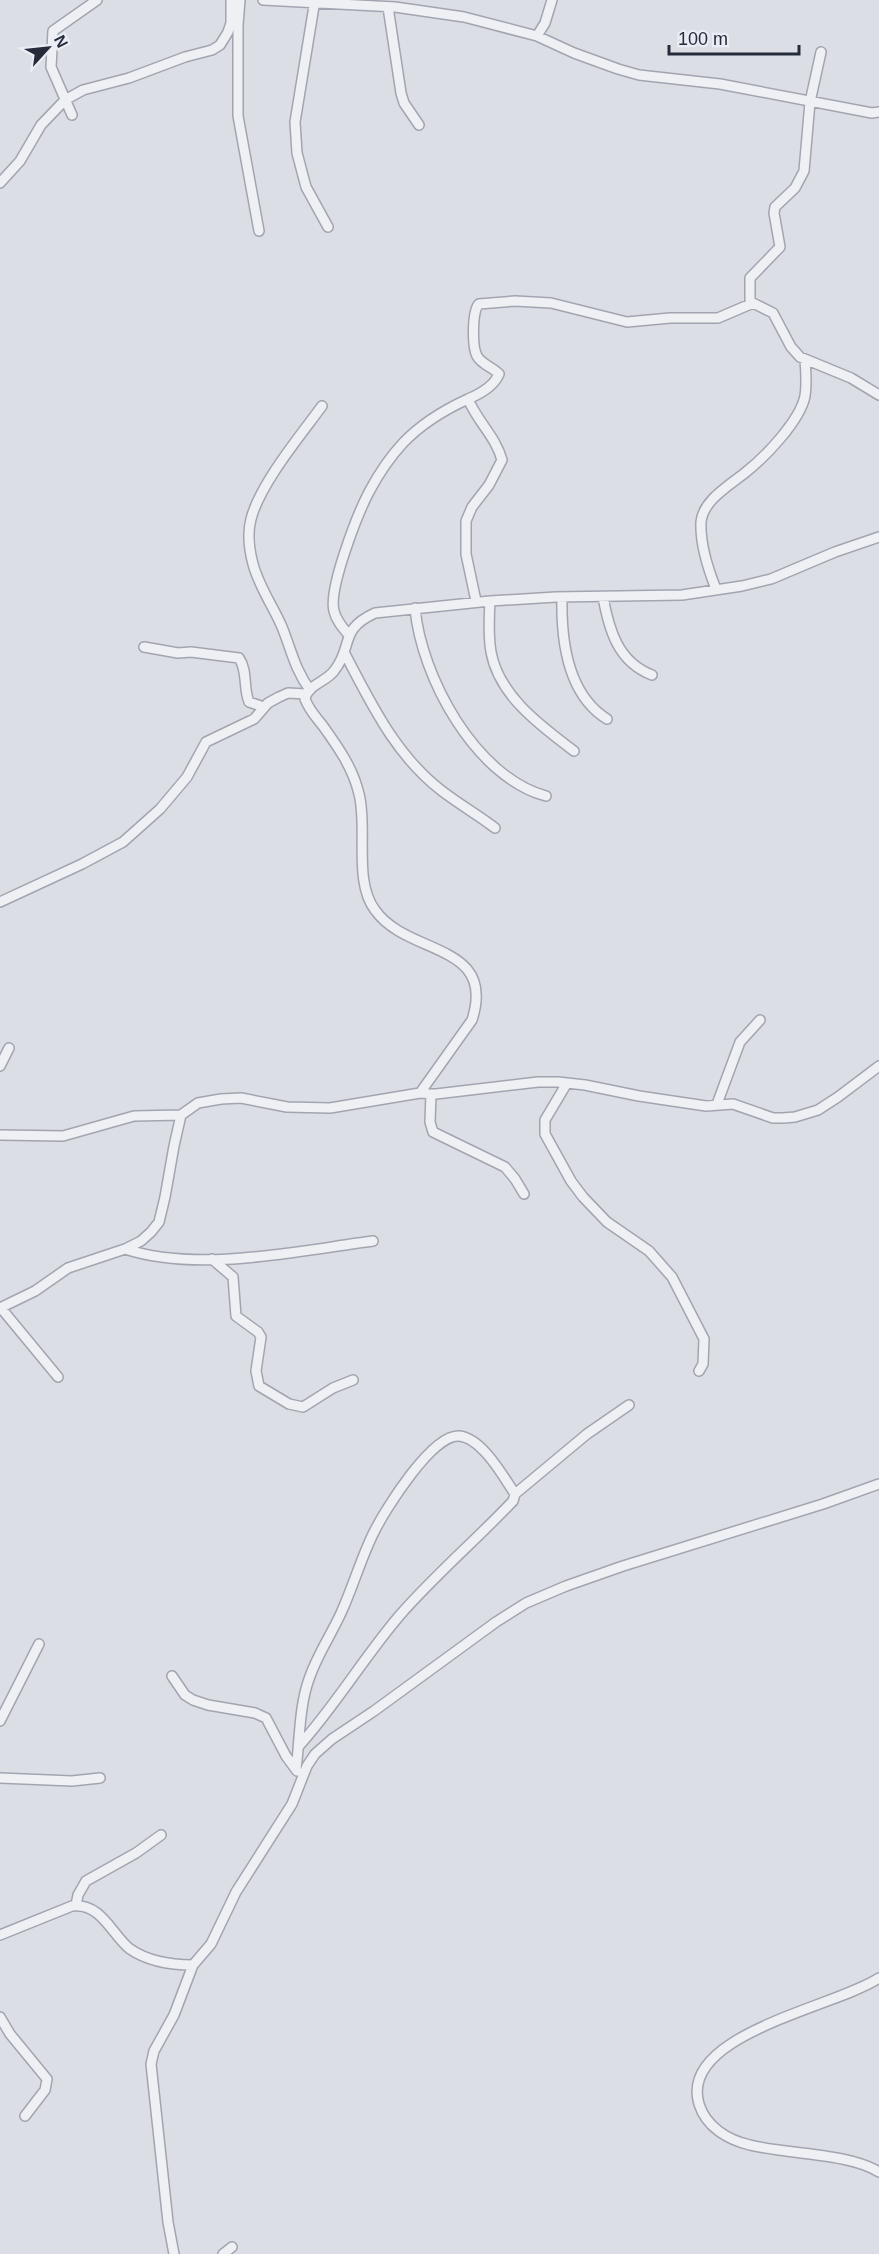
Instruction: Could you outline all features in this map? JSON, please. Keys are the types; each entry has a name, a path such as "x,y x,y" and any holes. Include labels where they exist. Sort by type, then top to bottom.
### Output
{"street":[{"path":"72,115 51,68 53,31 97,0"},
{"path":"0,183 20,161 41,125 64,100 83,90 129,78 185,57 212,50 220,45 228,32 231,0"},
{"path":"240,0 238,116 259,231"},
{"path":"263,0 388,7 406,4 537,36 574,53 639,75 720,84 872,113 879,111"},
{"path":"537,36 545,23 552,0"},
{"path":"315,2 295,122 297,153 306,187 328,227"},
{"path":"388,7 400,93 419,125"},
{"path":"750,303 750,278 780,247 781,242 774,219 776,207 795,188 804,171 810,102 821,52"},
{"path":"348,634 339,624 333,610 333,595 340,566 368,494 404,442 431,418 488,388 498,378 499,374 481,361 476,354 475,311 479,304 515,301 551,303 627,322 718,318 750,303 758,304 773,313 791,348 805,360 850,378 879,395"},
{"path":"717,589 706,565 701,521 711,501 760,460 796,416 804,399 807,378 805,360"},
{"path":"468,399 476,416 496,444 502,460 489,485 472,507 466,521 466,554 476,601"},
{"path":"322,406 281,463 258,501 251,518 248,536 253,565 282,627 291,656 308,692 305,699 309,709 339,749 352,771 360,794 363,815 363,868 368,898 374,910 390,926 465,964 472,977 476,992 476,1007 472,1020 420,1094"},
{"path":"0,902 123,842 142,827 187,777 206,742 254,719 268,703 288,693 308,692 327,679 341,661 348,634 362,619 375,613 476,601 682,595 771,579 835,552 879,537"},
{"path":"562,597 561,625 576,684 596,712 607,719"},
{"path":"603,597 606,615 620,650 633,666 652,675"},
{"path":"490,601 491,655 500,678 528,714 574,752"},
{"path":"416,608 422,650 436,683 462,731 496,767 514,780 546,796"},
{"path":"144,647 178,653 191,652 239,658 243,664 249,702 264,707"},
{"path":"344,652 375,713 401,751 441,790 470,808 495,828"},
{"path":"717,1104 740,1042 760,1020"},
{"path":"0,1066 9,1048"},
{"path":"0,1135 63,1136 134,1116 181,1115 198,1103 221,1099 240,1098 287,1107 330,1108 420,1094 538,1082 567,1083 706,1106 733,1104 773,1118 795,1117 818,1110 879,1066"},
{"path":"567,1083 545,1120 545,1134 571,1181 583,1197 607,1222 649,1251 672,1277 704,1339 703,1364 699,1371"},
{"path":"431,1094 430,1122 433,1132 505,1167 524,1194"},
{"path":"58,1377 0,1308 35,1291 68,1268 125,1249 141,1241 159,1222 181,1115"},
{"path":"125,1249 162,1258 212,1259 273,1254 373,1241"},
{"path":"212,1259 233,1277 237,1316 261,1337 256,1371 259,1386 289,1404 303,1407 333,1388 353,1380"},
{"path":"299,1746 321,1722 398,1618 470,1542 508,1506 515,1494 587,1434 629,1405"},
{"path":"296,1769 304,1699 316,1659 352,1588 373,1533 398,1492 432,1450 449,1437 456,1436 470,1439 485,1452 515,1494"},
{"path":"174,2254 168,2222 151,2064 154,2051 174,2015 193,1965 212,1944 246,1876 292,1804 315,1754 332,1739 488,1627 526,1604 566,1586 622,1566 823,1504 879,1484"},
{"path":"0,1721 39,1644"},
{"path":"172,1676 186,1695 193,1700 208,1705 255,1713 266,1718 302,1778"},
{"path":"0,1778 72,1781 100,1778"},
{"path":"76,1905 78,1894 86,1881 146,1847 161,1835"},
{"path":"0,1935 76,1905 84,1906 107,1921 129,1948 143,1956 171,1965 193,1965"},
{"path":"879,1978 844,1995 741,2036 724,2046 702,2069 698,2081 697,2097 701,2111 707,2120 732,2140 857,2163 879,2172"},
{"path":"0,2017 10,2034 47,2079 45,2090 25,2116"},
{"path":"223,2254 232,2247"}]}
